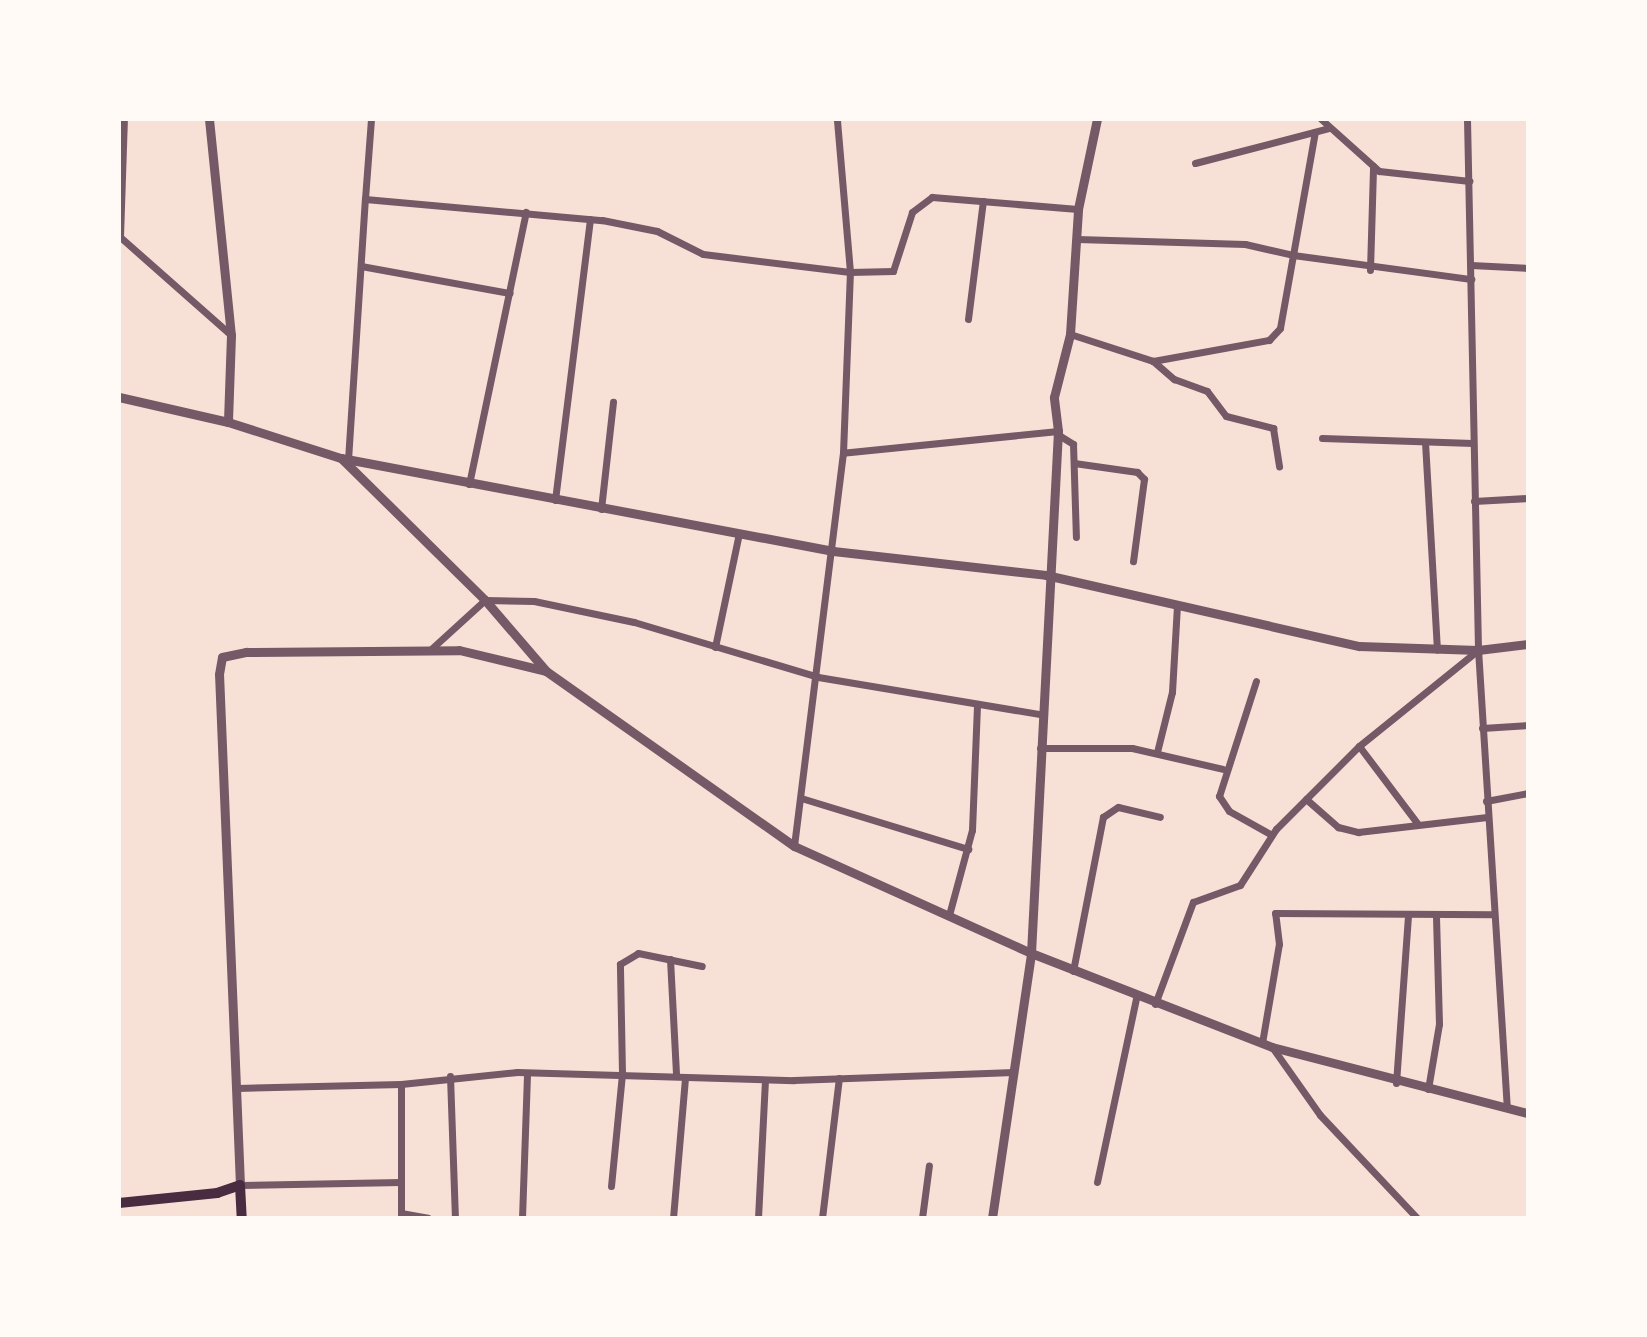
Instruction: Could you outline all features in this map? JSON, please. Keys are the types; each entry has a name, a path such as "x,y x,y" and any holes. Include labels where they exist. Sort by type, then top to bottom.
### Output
{"main road":[{"path":"119,1203 218,1193 240,1185 242,1218"}],"street":[{"path":"124,119 120,237 231,335"},
{"path":"209,119 231,335 228,422"},
{"path":"371,119 345,459 485,600 546,671 794,846 1031,953 1136,999 1262,1044 1396,1083 1507,1106 1528,1113"},
{"path":"794,846 818,677 843,453 849,272 837,119"},
{"path":"992,1218 1031,953 1046,575 1058,432 1054,397 1070,334 1078,209 1097,119"},
{"path":"1321,119 1373,166 1469,181"},
{"path":"1467,119 1478,650 1507,1106"},
{"path":"1195,163 1329,128"},
{"path":"1153,361 1275,336 1315,132"},
{"path":"1370,270 1373,166"},
{"path":"365,199 590,219 657,232 703,254 849,272 893,271 920,202 932,197 1078,209"},
{"path":"968,318 983,201"},
{"path":"469,484 526,212"},
{"path":"555,500 590,219"},
{"path":"1077,239 1245,244 1370,270 1471,278"},
{"path":"1471,265 1528,268"},
{"path":"361,266 510,293"},
{"path":"1070,334 1153,361 1174,379 1207,391 1226,416 1273,428 1279,467"},
{"path":"119,397 228,422 345,459 469,484 832,551 1046,575 1359,646 1478,650 1528,644"},
{"path":"601,509 613,402"},
{"path":"843,453 1058,432 1071,440 1076,537"},
{"path":"1322,438 1474,443"},
{"path":"1425,442 1437,650"},
{"path":"1074,463 1137,472 1144,479 1133,561"},
{"path":"1474,501 1528,498"},
{"path":"715,648 740,533"},
{"path":"430,650 485,600 534,601 818,677 1040,714"},
{"path":"1157,752 1172,692 1177,605"},
{"path":"401,1182 240,1185 222,657 459,650 546,671"},
{"path":"1155,1004 1193,902 1240,885 1272,835 1359,746 1478,650"},
{"path":"1256,681 1223,769 1222,806 1272,835"},
{"path":"948,915 968,849 979,774 977,705"},
{"path":"1482,728 1528,725"},
{"path":"1359,746 1417,823"},
{"path":"1040,748 1157,752 1223,769"},
{"path":"1486,801 1528,793"},
{"path":"801,798 968,849"},
{"path":"1306,799 1349,831 1488,817"},
{"path":"1073,971 1103,817 1118,807 1160,817"},
{"path":"1262,1044 1279,944 1275,913 1493,914"},
{"path":"1396,1083 1408,914"},
{"path":"1429,1090 1439,1024 1436,914"},
{"path":"611,1186 622,1073 620,964 629,953 702,966"},
{"path":"670,959 676,1074"},
{"path":"1097,1182 1136,999"},
{"path":"1272,1047 1320,1115 1417,1218"},
{"path":"237,1088 401,1084 450,1076 527,1073 676,1074 685,1079 765,1080 1014,1072"},
{"path":"522,1218 527,1073"},
{"path":"450,1076 454,1218"},
{"path":"822,1218 839,1078"},
{"path":"673,1218 685,1079"},
{"path":"758,1218 765,1080"},
{"path":"401,1084 401,1216 428,1218"},
{"path":"922,1218 929,1165"}]}
